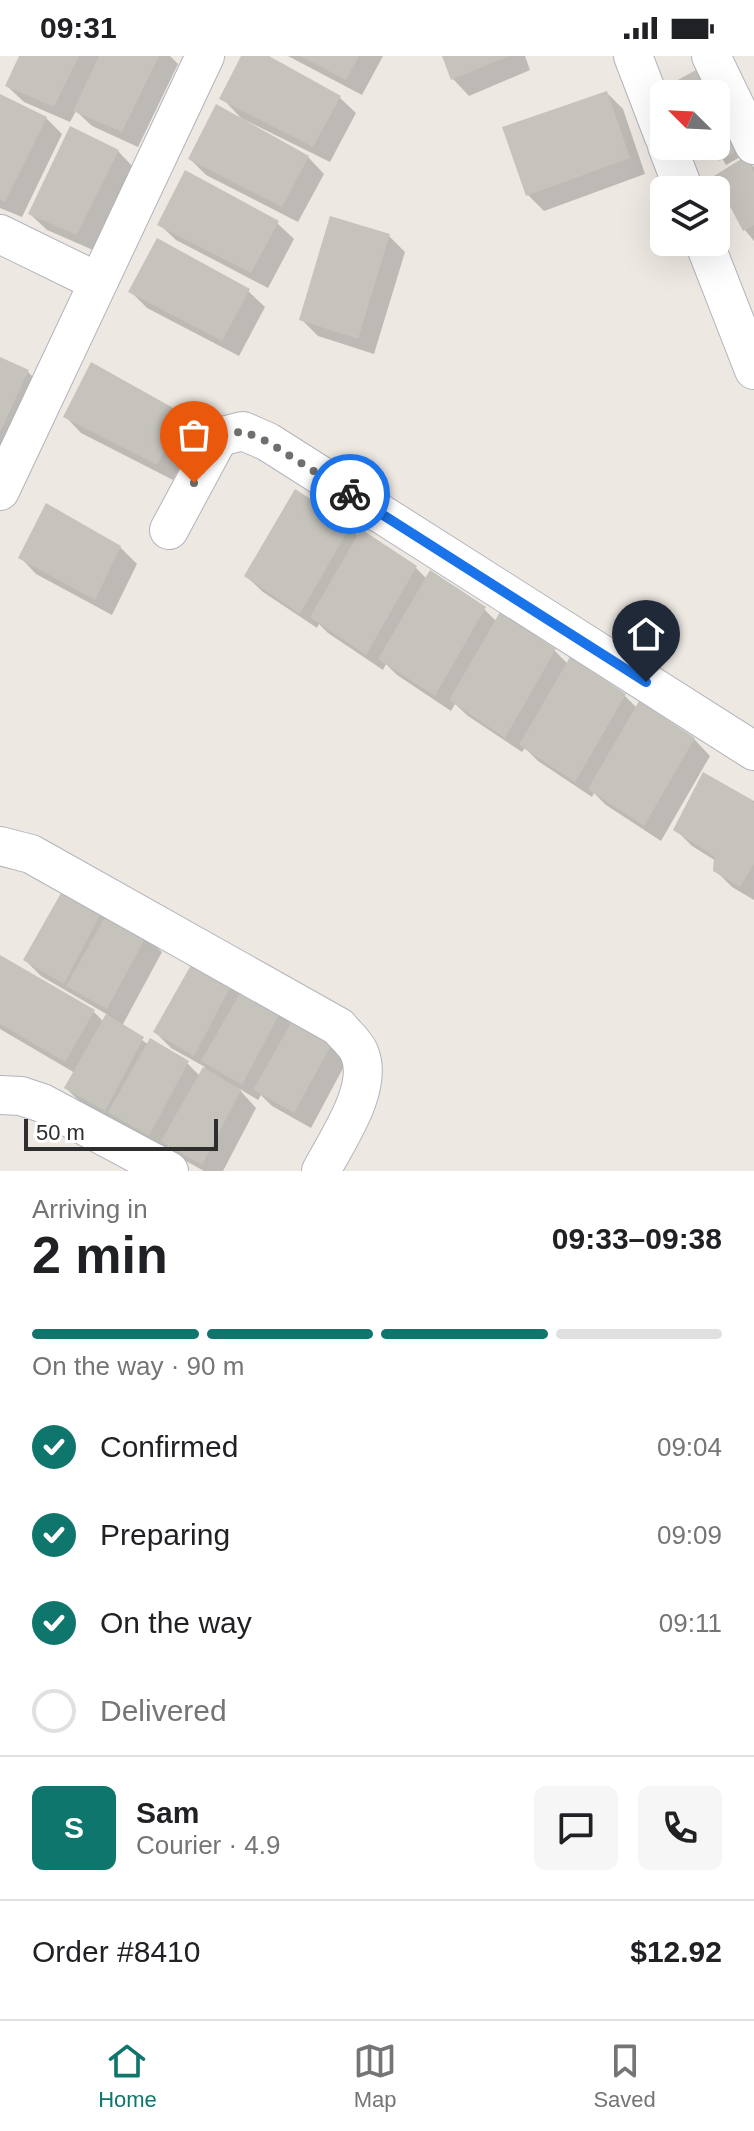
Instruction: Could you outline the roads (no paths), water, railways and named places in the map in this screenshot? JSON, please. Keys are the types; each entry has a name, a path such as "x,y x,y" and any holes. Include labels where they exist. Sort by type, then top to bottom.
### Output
{"street":[{"path":"0,491 205,56"},
{"path":"633,56 650,100"},
{"path":"711,56 754,145"},
{"path":"0,234 98,282"},
{"path":"709,256 754,370"},
{"path":"169,530 219,437 243,431 268,442 754,751"},
{"path":"0,846 31,854 339,1027 359,1052 363,1076 357,1101 321,1171"},
{"path":"0,1095 21,1096 42,1103 169,1171"}]}
